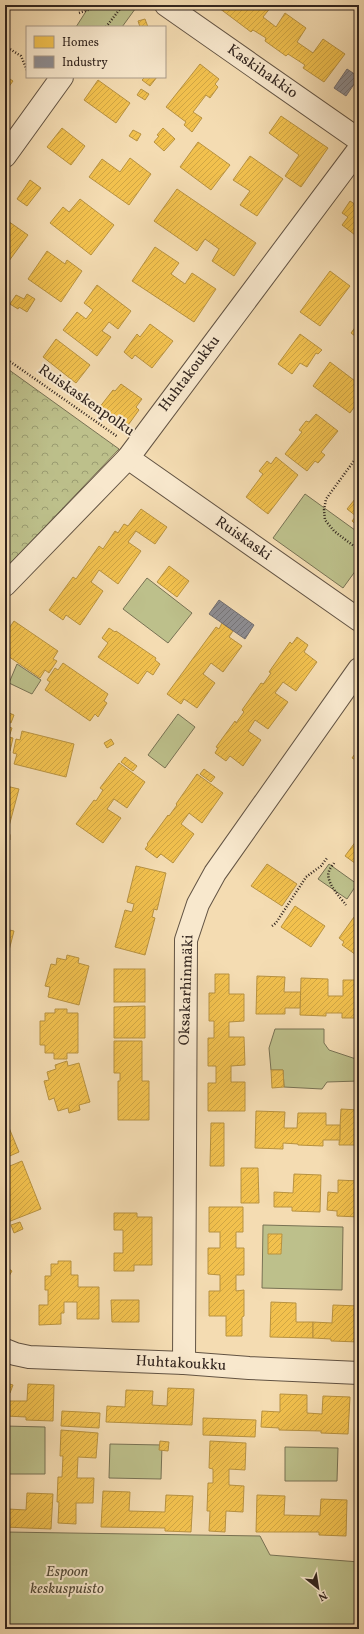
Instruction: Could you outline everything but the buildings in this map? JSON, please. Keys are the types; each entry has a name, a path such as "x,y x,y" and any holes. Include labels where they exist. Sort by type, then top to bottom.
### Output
{"street":[{"name":"Kaskihakkio","path":"166,5 359,140"},
{"path":"5,156 61,78"},
{"name":"Huhtakoukku","path":"5,585 131,453 359,149"},
{"name":"Ruiskaski","path":"131,453 359,620"},
{"name":"Oksakarhinmäki","path":"184,1363 186,940 198,904 215,873 359,669"},
{"name":"Huhtakoukku","path":"5,1350 29,1357 184,1363 249,1368 359,1373"}],"path":[{"path":"79,13 102,5"},
{"path":"107,26 123,5"},
{"path":"5,46 22,56 26,67"},
{"name":"Ruiskaskenpolku","path":"5,358 131,453"},
{"path":"359,454 326,499 324,510 325,520 334,531 359,550"},
{"path":"272,926 276,923 306,877 321,866 327,858"},
{"path":"334,863 328,876 331,884 346,905"}],"green space":[{"path":"90,5 138,5 123,26 77,26"},
{"path":"5,367 119,449 5,569"},
{"path":"305,494 359,533 359,566 343,588 273,538"},
{"path":"147,578 192,613 168,643 123,609"},
{"path":"17,664 41,680 32,694 9,683"},
{"path":"178,714 195,727 165,768 148,755"},
{"path":"329,864 357,884 347,899 318,879"},
{"path":"275,1029 324,1029 324,1043 329,1050 359,1060 359,1081 327,1082 322,1089 284,1087 283,1070 271,1070 269,1048"},
{"path":"263,1225 343,1227 342,1290 262,1288"},
{"path":"5,1426 45,1427 45,1474 5,1474"},
{"path":"110,1444 162,1445 161,1479 109,1478"},
{"path":"285,1447 338,1448 337,1481 285,1481"},
{"name":"Espoon keskuspuisto","path":"5,1532 260,1536 270,1555 359,1562 359,1629 5,1629"}]}
